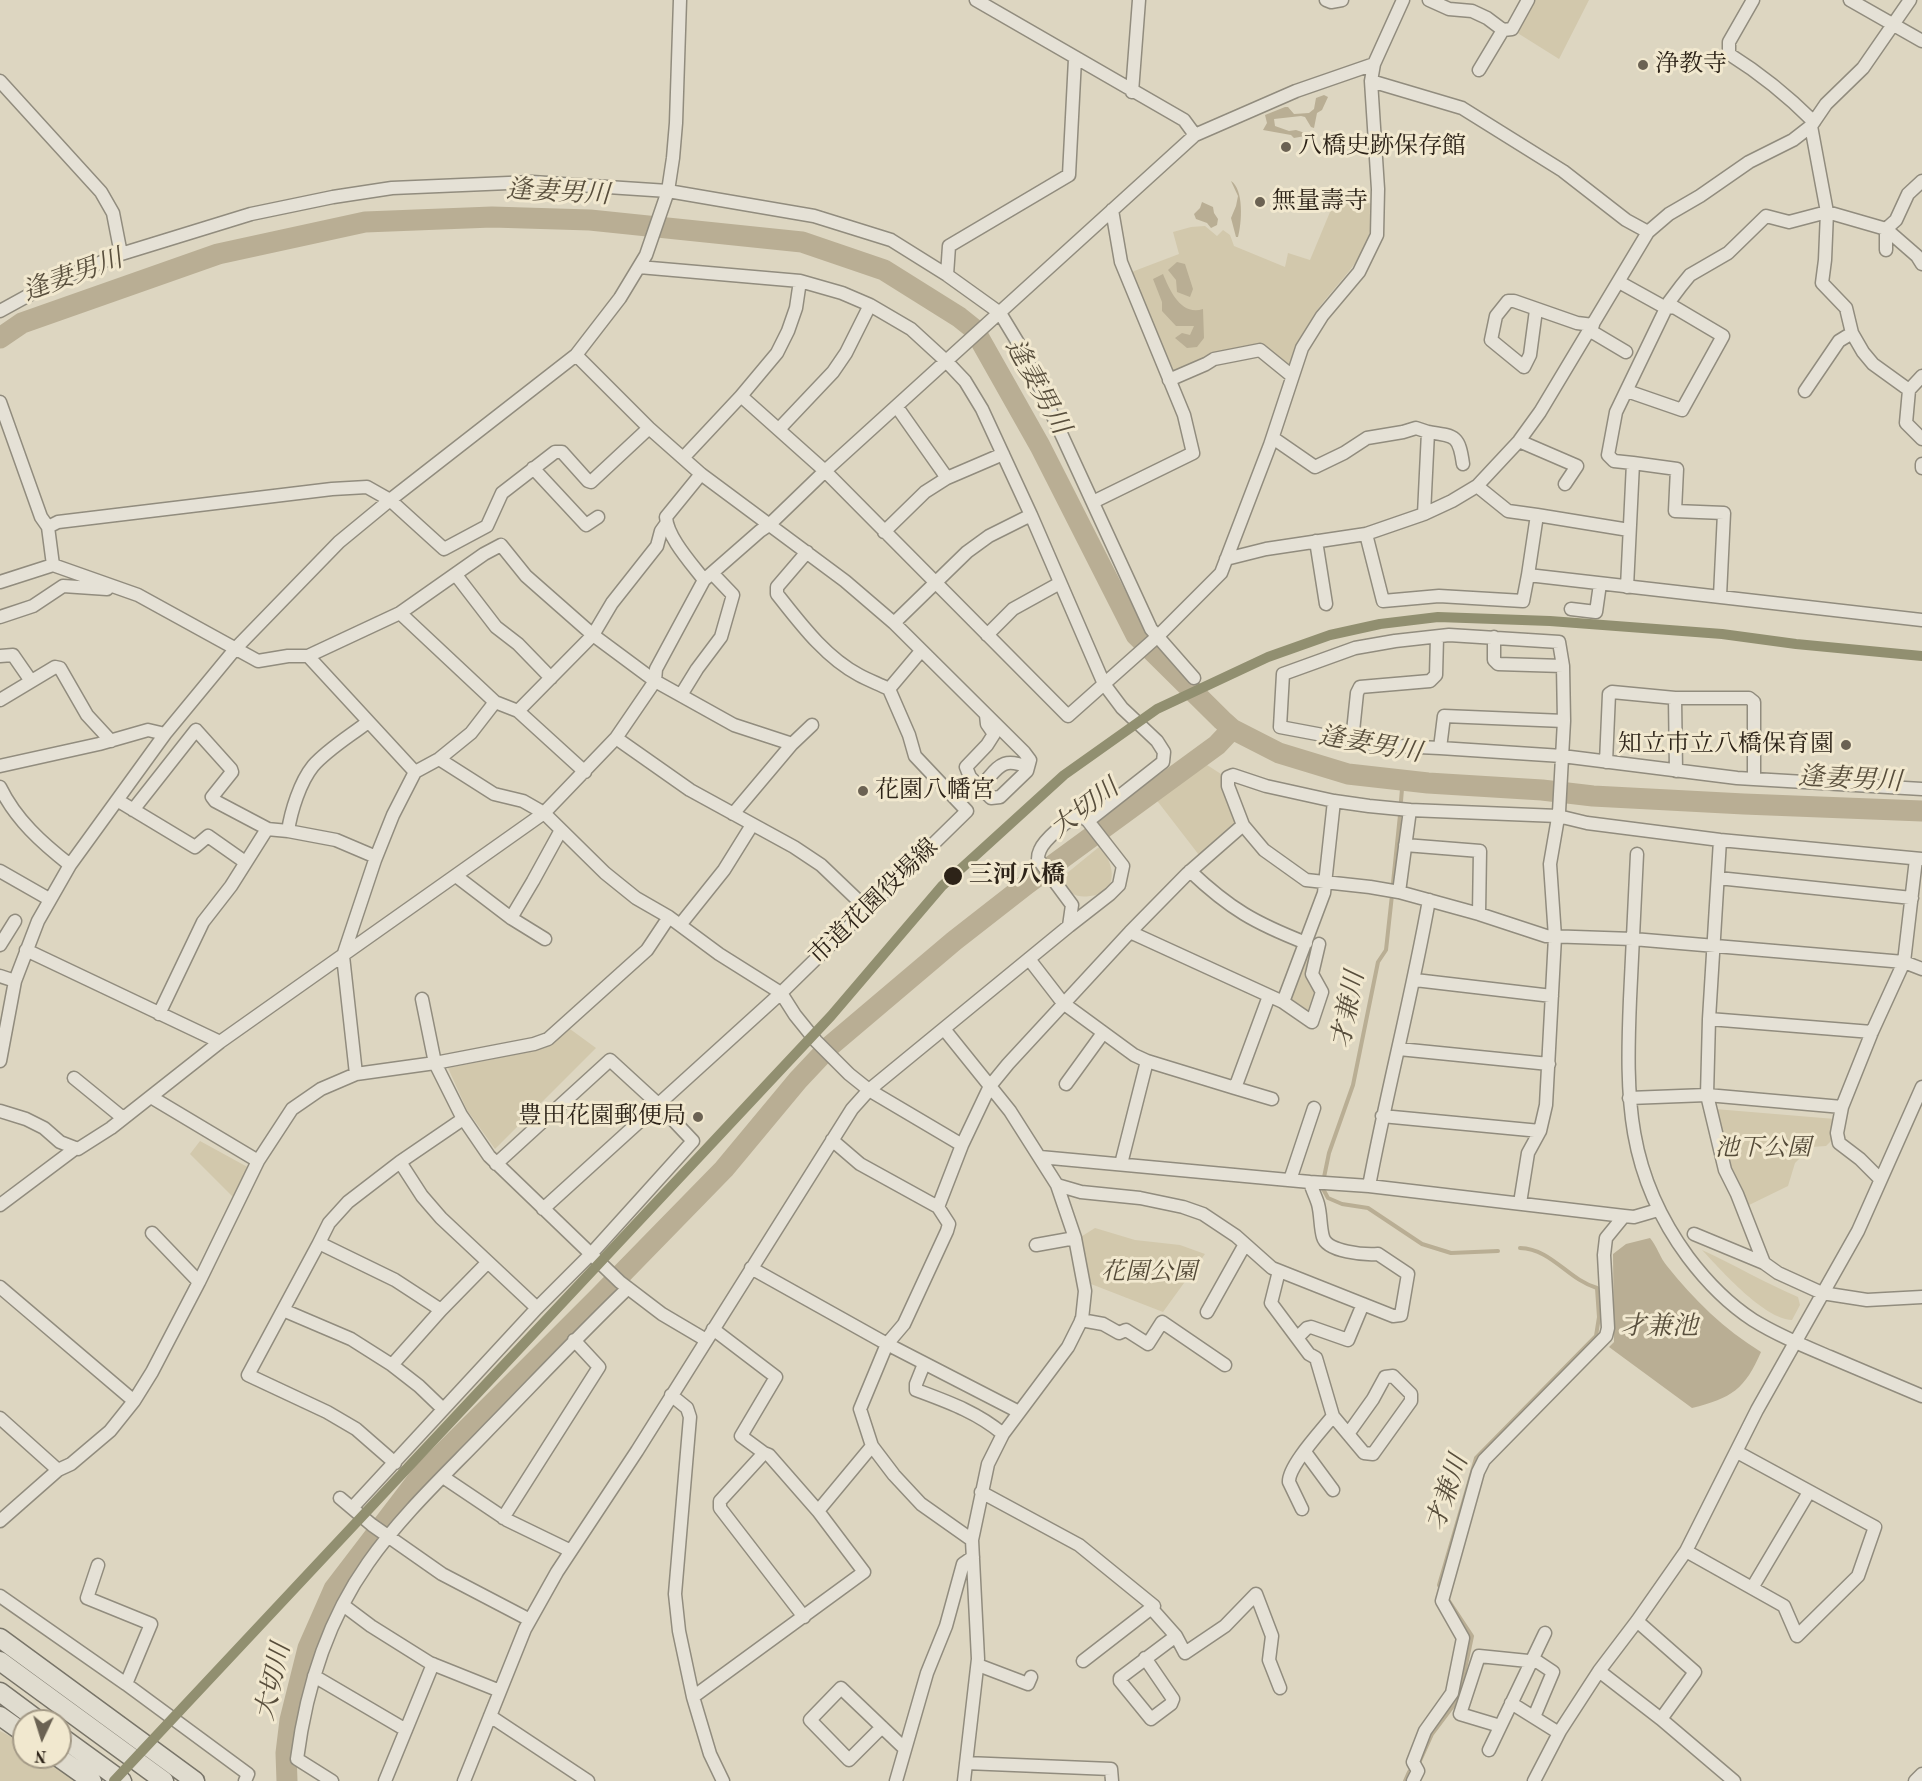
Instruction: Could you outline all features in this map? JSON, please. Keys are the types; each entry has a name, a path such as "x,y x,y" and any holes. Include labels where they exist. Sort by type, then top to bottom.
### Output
{"highway":[{"path":"0,1638 195,1781"},
{"path":"0,1661 164,1781"},
{"path":"0,1692 23,1709"},
{"path":"72,1745 122,1781"},
{"path":"72,1767 92,1781"}],"street":[{"path":"0,1061 15,981 26,950 50,899 70,865 165,734 236,648 339,542 576,355 620,298 646,255 666,198 674,158 680,0"},
{"path":"976,0 1184,120 1195,135"},
{"path":"1132,92 1139,0"},
{"path":"1326,0 1331,2 1342,0"},
{"path":"741,396 825,471 1068,716 1156,637 1221,573 1273,438 1302,348 1322,316 1359,272 1377,235 1378,189 1371,81 1374,64 1403,0"},
{"path":"1429,0 1449,9 1472,12 1487,18 1503,30 1512,29 1528,0"},
{"path":"1753,0 1729,42 1729,54 1759,72 1764,79 1785,93 1812,124 1827,212 1826,260 1822,283 1846,308 1852,333 1863,352 1873,364 1909,390"},
{"path":"1850,0 1922,40"},
{"path":"1226,559 1316,540 1366,534 1424,514 1477,486 1520,441 1540,412 1648,232 1669,214 1749,162 1793,140 1812,124 1826,104 1863,68 1910,0"},
{"path":"1479,70 1503,30"},
{"path":"947,275 949,246 1069,175 1075,59"},
{"path":"0,1111 26,1119 44,1128 60,1142 78,1149 111,1128 220,1042 544,813 616,738 655,681 656,669 708,576 770,525 825,471 1195,135 1296,91 1374,64"},
{"path":"0,81 101,192 113,213 121,254"},
{"path":"1371,81 1462,108 1563,171 1626,220 1648,232"},
{"path":"1886,250 1886,229 1896,220 1908,195 1922,181"},
{"path":"0,311 51,284 121,254 251,214 333,197 392,188 532,182 814,216 836,222 891,240 947,275 997,316 1023,351 1146,620 1156,637 1194,678"},
{"path":"1093,502 1192,453 1184,415 1121,262 1113,210"},
{"path":"1720,597 1724,513 1675,511 1677,469 1614,461 1608,455 1616,412 1666,308 1690,275 1728,252 1766,216 1789,222 1827,212 1886,229 1917,256 1922,264"},
{"path":"639,267 800,281 842,293 870,305 911,329 964,381 982,409 1003,454 1104,684 1122,708 1156,741 1164,752 1163,762 1088,821"},
{"path":"683,458 741,396 777,353 796,308 800,281"},
{"path":"1619,282 1666,308 1674,307 1723,336 1682,410 1627,391"},
{"path":"1536,310 1530,355 1524,367 1491,340 1496,316 1508,301 1591,327 1626,352"},
{"path":"779,429 833,372 846,353 870,305"},
{"path":"1805,391 1839,341 1852,333"},
{"path":"1169,380 1214,359 1260,350 1292,376"},
{"path":"576,355 649,428 701,474 846,581 894,623 1030,760 1027,771 1000,797 991,798 970,777 966,768 994,734"},
{"path":"1922,376 1909,390 1906,423 1922,439"},
{"path":"0,402 41,517 48,526 53,565"},
{"path":"897,407 948,478"},
{"path":"48,526 58,522 332,489 367,487 390,500 444,549 487,526 502,493 559,451 591,482 649,428"},
{"path":"1273,438 1315,467 1344,453 1367,438 1416,428 1452,436 1458,441 1462,464"},
{"path":"1424,514 1428,432"},
{"path":"1520,441 1577,466 1565,484"},
{"path":"884,532 925,492 948,478 1003,454"},
{"path":"1627,587 1633,464"},
{"path":"533,468 586,525 598,517"},
{"path":"681,695 721,637 733,595 684,554 666,524 666,517 701,474"},
{"path":"1477,486 1508,511 1629,530"},
{"path":"894,623 967,552 989,536 1031,515"},
{"path":"1366,534 1383,601 1439,596 1523,601 1538,515"},
{"path":"518,711 593,635 612,603 657,546 661,531 666,524"},
{"path":"487,526 526,576 593,635 655,681 734,725 792,744"},
{"path":"1316,540 1326,604"},
{"path":"0,582 53,565 138,595 258,662 288,656 308,656 400,613 501,544"},
{"path":"807,552 777,587 777,594 804,628 830,654 857,675 889,688 921,651"},
{"path":"456,575 496,627 518,644 551,678"},
{"path":"1528,575 1922,620"},
{"path":"987,635 1013,609 1060,583"},
{"path":"1571,609 1596,612 1600,584"},
{"path":"0,617 33,606 63,586 123,590"},
{"path":"400,613 495,702 518,711 585,772"},
{"path":"1352,741 1357,693 1360,687 1430,681 1436,675 1437,637"},
{"path":"1520,1203 1528,1153 1540,1131 1546,1105 1549,1064 1555,937 1550,864 1558,814 1562,760 1564,721 1563,666 1558,642 1494,637 1437,637 1355,648 1283,674 1280,726 1352,741 1376,745 1440,748 1562,760 1606,762 1754,779 1922,789"},
{"path":"1494,637 1494,660 1498,663 1563,666"},
{"path":"0,656 13,655 31,681"},
{"path":"308,656 415,772"},
{"path":"0,700 55,668 60,668 87,716 111,741"},
{"name":"市道花園役場線","path":"543,1209 781,993 968,811 915,756 909,735 889,688"},
{"path":"1606,762 1609,694 1612,692 1676,698 1749,698 1753,699 1754,779"},
{"path":"1676,698 1676,771"},
{"path":"356,1074 343,956 376,857 393,815 415,772 439,759 471,733 495,702"},
{"path":"986,715 987,724 994,734 1007,736"},
{"path":"1440,748 1443,718 1448,716 1564,721"},
{"path":"288,831 291,811 311,768 368,722"},
{"path":"733,814 792,744 812,725"},
{"path":"0,766 111,741 148,730 165,734"},
{"path":"133,810 196,730 232,772 212,797 215,801 268,829 336,840 376,857"},
{"path":"616,738 690,790 794,847 821,866 866,908"},
{"path":"439,759 494,794 523,801 544,813 605,873 636,898 669,917 719,954 781,993 795,1016 816,1041 849,1074 869,1090 962,1145"},
{"path":"980,787 1002,764 1013,761 1028,767"},
{"path":"1880,1179 1860,1159 1839,1143 1837,1133 1842,1107 1872,1032 1904,962 1919,859 1720,840 1587,823 1558,814 1410,810 1334,801 1266,786 1233,775 1228,777 1228,786 1243,825 1264,850 1306,880 1370,886 1400,892 1546,936 1633,939 1904,962 1922,969"},
{"path":"0,787 17,815 33,834 70,865"},
{"path":"117,800 195,847 208,836 245,862"},
{"path":"1283,1002 1326,883 1334,801"},
{"path":"1400,892 1410,810"},
{"path":"464,1781 530,1620 571,1551 637,1451 852,1109 869,1090 1119,885 1123,866 1088,821 1080,815 1074,816 1046,840 1039,851 1038,859 1072,905 1068,926"},
{"path":"680,926 724,870 752,825"},
{"path":"938,1207 962,1145 990,1086 1063,1003 1130,932 1190,871 1243,825"},
{"path":"159,1014 203,922 231,886 268,829"},
{"path":"511,918 561,830"},
{"path":"1720,840 1709,1019 1707,1095 1725,1170 1764,1263"},
{"path":"1405,845 1480,851 1479,914"},
{"path":"1637,854 1628,1064 1629,1098 1640,1163 1670,1234 1697,1269 1724,1298 1753,1320 1795,1342 1922,1396"},
{"path":"0,871 50,899"},
{"path":"1190,871 1227,904 1266,927 1306,943"},
{"path":"456,876 511,918 545,939"},
{"path":"1718,878 1912,898"},
{"path":"1369,1186 1382,1116 1415,980 1429,900"},
{"path":"1072,905 1094,906"},
{"path":"1,1518 58,1470 71,1464 110,1431 134,1401 152,1372 199,1282 258,1161 292,1109 321,1089 356,1074 435,1063 534,1044 548,1039 647,950 669,917"},
{"path":"1,940 15,921"},
{"path":"1130,932 1283,1002 1312,1022 1322,992 1311,974 1319,944"},
{"path":"26,950 220,1042"},
{"path":"1029,959 1063,1003 1134,1055 1272,1099"},
{"path":"0,976 15,981"},
{"path":"1415,980 1552,996"},
{"path":"1234,1088 1269,996"},
{"path":"422,999 435,1063 463,1119 496,1164 620,1281 662,1314 706,1340"},
{"path":"1709,1019 1872,1032"},
{"path":"944,1029 1010,1111 1057,1185 1075,1238 1085,1291 1081,1320 1068,1347 1003,1434 988,1464 981,1492 972,1540 978,1622 978,1665 964,1781"},
{"path":"1066,1084 1103,1033"},
{"path":"1399,1049 1549,1064"},
{"path":"352,1508 537,1308 591,1254 693,1141 658,1104 610,1060 496,1164"},
{"path":"1121,1164 1147,1061"},
{"path":"74,1078 123,1118"},
{"path":"1535,1781 1559,1733 1599,1671 1686,1551 1795,1342 1858,1231 1922,1087"},
{"path":"1629,1098 1707,1095 1842,1107"},
{"path":"151,1096 258,1161"},
{"path":"1290,1180 1314,1108"},
{"path":"1382,1116 1540,1131"},
{"path":"395,1463 356,1430 327,1412 248,1375 329,1223 348,1202 400,1162 463,1119"},
{"path":"832,1140 860,1164 938,1207 949,1224 904,1324 887,1344 860,1408 872,1446 894,1474 921,1504 972,1540"},
{"path":"0,1205 75,1148"},
{"path":"1040,1157 1369,1186 1634,1217 1658,1210"},
{"path":"400,1162 422,1196 441,1218 537,1308"},
{"path":"1057,1185 1081,1192 1140,1198 1183,1207 1203,1214 1217,1222 1272,1268 1393,1316 1401,1315 1408,1274 1378,1254 1370,1255 1334,1248 1327,1244 1323,1239 1318,1204 1319,1183"},
{"path":"1500,1726 1460,1714 1453,1707 1452,1693 1463,1638 1442,1601 1481,1465 1606,1336 1608,1328 1604,1255 1606,1238 1624,1216"},
{"path":"152,1233 199,1282"},
{"path":"1694,1234 1764,1263 1778,1273 1822,1293 1867,1300 1922,1297"},
{"path":"1036,1245 1075,1238"},
{"path":"319,1243 395,1281 441,1310"},
{"path":"1207,1312 1244,1246"},
{"path":"392,1365 488,1262"},
{"path":"751,1268 924,1364 1019,1412"},
{"path":"1279,1271 1271,1303 1309,1354 1316,1358 1333,1416 1348,1434 1364,1453 1373,1454 1411,1401 1412,1394 1393,1376 1385,1377 1373,1399 1348,1434"},
{"path":"332,1781 297,1759 303,1715 320,1654 343,1605 366,1565 386,1534 574,1340 620,1281"},
{"path":"0,1287 134,1401"},
{"path":"1297,1338 1311,1327 1348,1340 1363,1304"},
{"path":"283,1310 351,1339 392,1365 443,1409"},
{"path":"1081,1320 1103,1324 1119,1333 1125,1330 1148,1344 1162,1322 1225,1365"},
{"path":"693,1697 864,1572 818,1511 769,1455 741,1436 776,1377 713,1329"},
{"path":"503,1518 599,1367 574,1340"},
{"path":"924,1364 916,1390 972,1412 988,1421 1003,1434"},
{"path":"671,1395 687,1408 690,1417 675,1594 679,1631 693,1697 710,1754 723,1781"},
{"path":"1302,1509 1288,1478 1333,1416"},
{"path":"0,1418 58,1470"},
{"path":"818,1511 872,1446"},
{"path":"764,1452 720,1501 720,1508 804,1617"},
{"path":"1305,1452 1333,1490"},
{"path":"1686,1551 1784,1606 1797,1636 1858,1576 1875,1527 1737,1452"},
{"path":"443,1477 503,1518 571,1551"},
{"path":"981,1492 1079,1545 1148,1599 1154,1606 1152,1608 1176,1636 1185,1653 1225,1626 1256,1594 1272,1636 1269,1660 1280,1688"},
{"path":"1752,1588 1809,1492"},
{"path":"340,1498 372,1525 442,1574 530,1620"},
{"path":"896,1781 927,1672 946,1626 963,1564 973,1557"},
{"path":"98,1565 87,1598 151,1624 126,1684"},
{"path":"0,1596 126,1684 248,1774 245,1781"},
{"path":"343,1605 371,1626 433,1664 500,1691"},
{"path":"1083,1661 1152,1608"},
{"path":"1637,1621 1695,1672 1661,1719"},
{"path":"1489,1750 1545,1633"},
{"path":"1145,1658 1173,1699 1171,1704 1151,1719 1120,1681 1120,1678 1145,1658 1176,1636"},
{"path":"1415,1772 1425,1731 1453,1707 1479,1656 1538,1662 1553,1672 1534,1717"},
{"path":"385,1781 433,1664"},
{"path":"978,1665 1028,1684 1031,1677"},
{"path":"1599,1671 1661,1719 1734,1781"},
{"path":"314,1676 406,1730"},
{"path":"882,1727 849,1760 810,1720 841,1688 882,1727 905,1749"},
{"path":"1511,1703 1559,1733"},
{"path":"490,1716 588,1781"},
{"path":"966,1763 1111,1769 1112,1781"},
{"path":"1915,1781 1922,1774"}],"green space":[{"path":"1533,0 1589,0 1559,59 1516,32"},
{"path":"1340,197 1372,204 1369,236 1364,249 1348,273 1313,316 1288,368 1264,346 1178,372 1170,370 1129,273 1179,254 1173,232 1191,227 1205,226 1217,236 1223,230 1230,235 1234,246 1285,267 1288,253 1310,260 1330,212"},
{"path":"1207,765 1221,774 1221,786 1238,824 1199,855 1155,798"},
{"path":"1099,847 1109,861 1112,877 1110,884 1099,894 1078,896 1069,890 1061,878"},
{"path":"1310,942 1316,945 1319,991 1310,1018 1286,1001"},
{"path":"570,1029 596,1048 495,1149 467,1110 448,1068 490,1060 542,1045"},
{"name":"池下公園","path":"1715,1109 1835,1119 1836,1121 1832,1140 1826,1146 1811,1147 1795,1163 1788,1186 1745,1207 1714,1115"},
{"path":"200,1141 253,1170 239,1203 190,1154"},
{"name":"花園公園","path":"1095,1228 1135,1240 1180,1245 1205,1254 1163,1312 1091,1284 1079,1238"},
{"path":"1702,1250 1798,1297 1800,1305 1792,1320 1781,1318 1756,1303 1731,1281"},
{"path":"0,1731 12,1737 12,1769 64,1769 81,1781 0,1781"}],"water":[{"path":"1324,95 1328,97 1322,110 1317,113 1314,128 1305,117 1301,116 1274,119 1275,126 1305,133 1305,136 1294,138 1291,135 1263,130 1267,123 1265,115 1285,107 1288,107 1294,114 1309,113 1314,109 1316,98"},
{"path":"1231,181 1240,199 1241,215 1238,237 1236,237 1231,218 1238,196"},
{"path":"1202,202 1213,207 1218,219 1217,225 1211,228 1207,223 1196,219 1194,214"},
{"path":"1177,262 1185,264 1193,289 1190,297 1177,292 1176,280 1168,270"},
{"path":"1163,274 1177,300 1188,309 1203,309 1204,338 1197,347 1187,348 1175,338 1182,333 1190,335 1194,326 1176,326 1162,311 1162,302 1153,279"},
{"name":"才兼池","path":"1650,1238 1677,1279 1699,1302 1734,1334 1761,1352 1743,1383 1727,1396 1692,1408 1609,1347 1614,1342 1613,1254 1626,1244"}],"waterway":[{"name":"逢妻男川","path":"0,338 22,323 218,254 365,222 492,217 590,220 802,242 884,270 959,317 974,329 1040,446 1136,635 1232,729 1279,753 1348,774 1428,783 1542,790 1593,796 1922,811"},
{"name":"大切川","path":"287,1781 286,1753 290,1720 308,1648 334,1589 422,1474 724,1169 798,1080 830,1046 954,941 1027,884 1217,745 1232,729"},
{"name":"才兼川","path":"1401,801 1402,789 1408,781"},
{"name":"才兼川","path":"1393,883 1400,815"},
{"name":"才兼川","path":"1392,895 1386,950 1378,962 1353,1085 1329,1153 1322,1187 1328,1198 1342,1204 1368,1208 1422,1244 1451,1253 1498,1251"},
{"name":"才兼川","path":"1441,1589 1439,1585 1476,1458 1596,1336 1599,1317 1597,1288 1586,1284 1541,1253 1520,1248"},
{"name":"才兼川","path":"1405,1781 1409,1772 1419,1763 1432,1734 1459,1698 1472,1636 1447,1598"}],"transit line":[{"path":"114,1781 831,1016 942,886 1064,775 1157,709 1268,657 1330,635 1380,624 1438,617 1550,621 1722,634 1796,644 1922,656"}],"place":[{"name":"浄教寺","path":"1643,65"},
{"name":"八橋史跡保存館","path":"1286,147"},
{"name":"無量壽寺","path":"1260,202"},
{"name":"知立市立八橋保育園","path":"1846,745"},
{"name":"花園八幡宮","path":"863,791"},
{"name":"三河八橋","path":"953,876"},
{"name":"豊田花園郵便局","path":"698,1117"}]}
